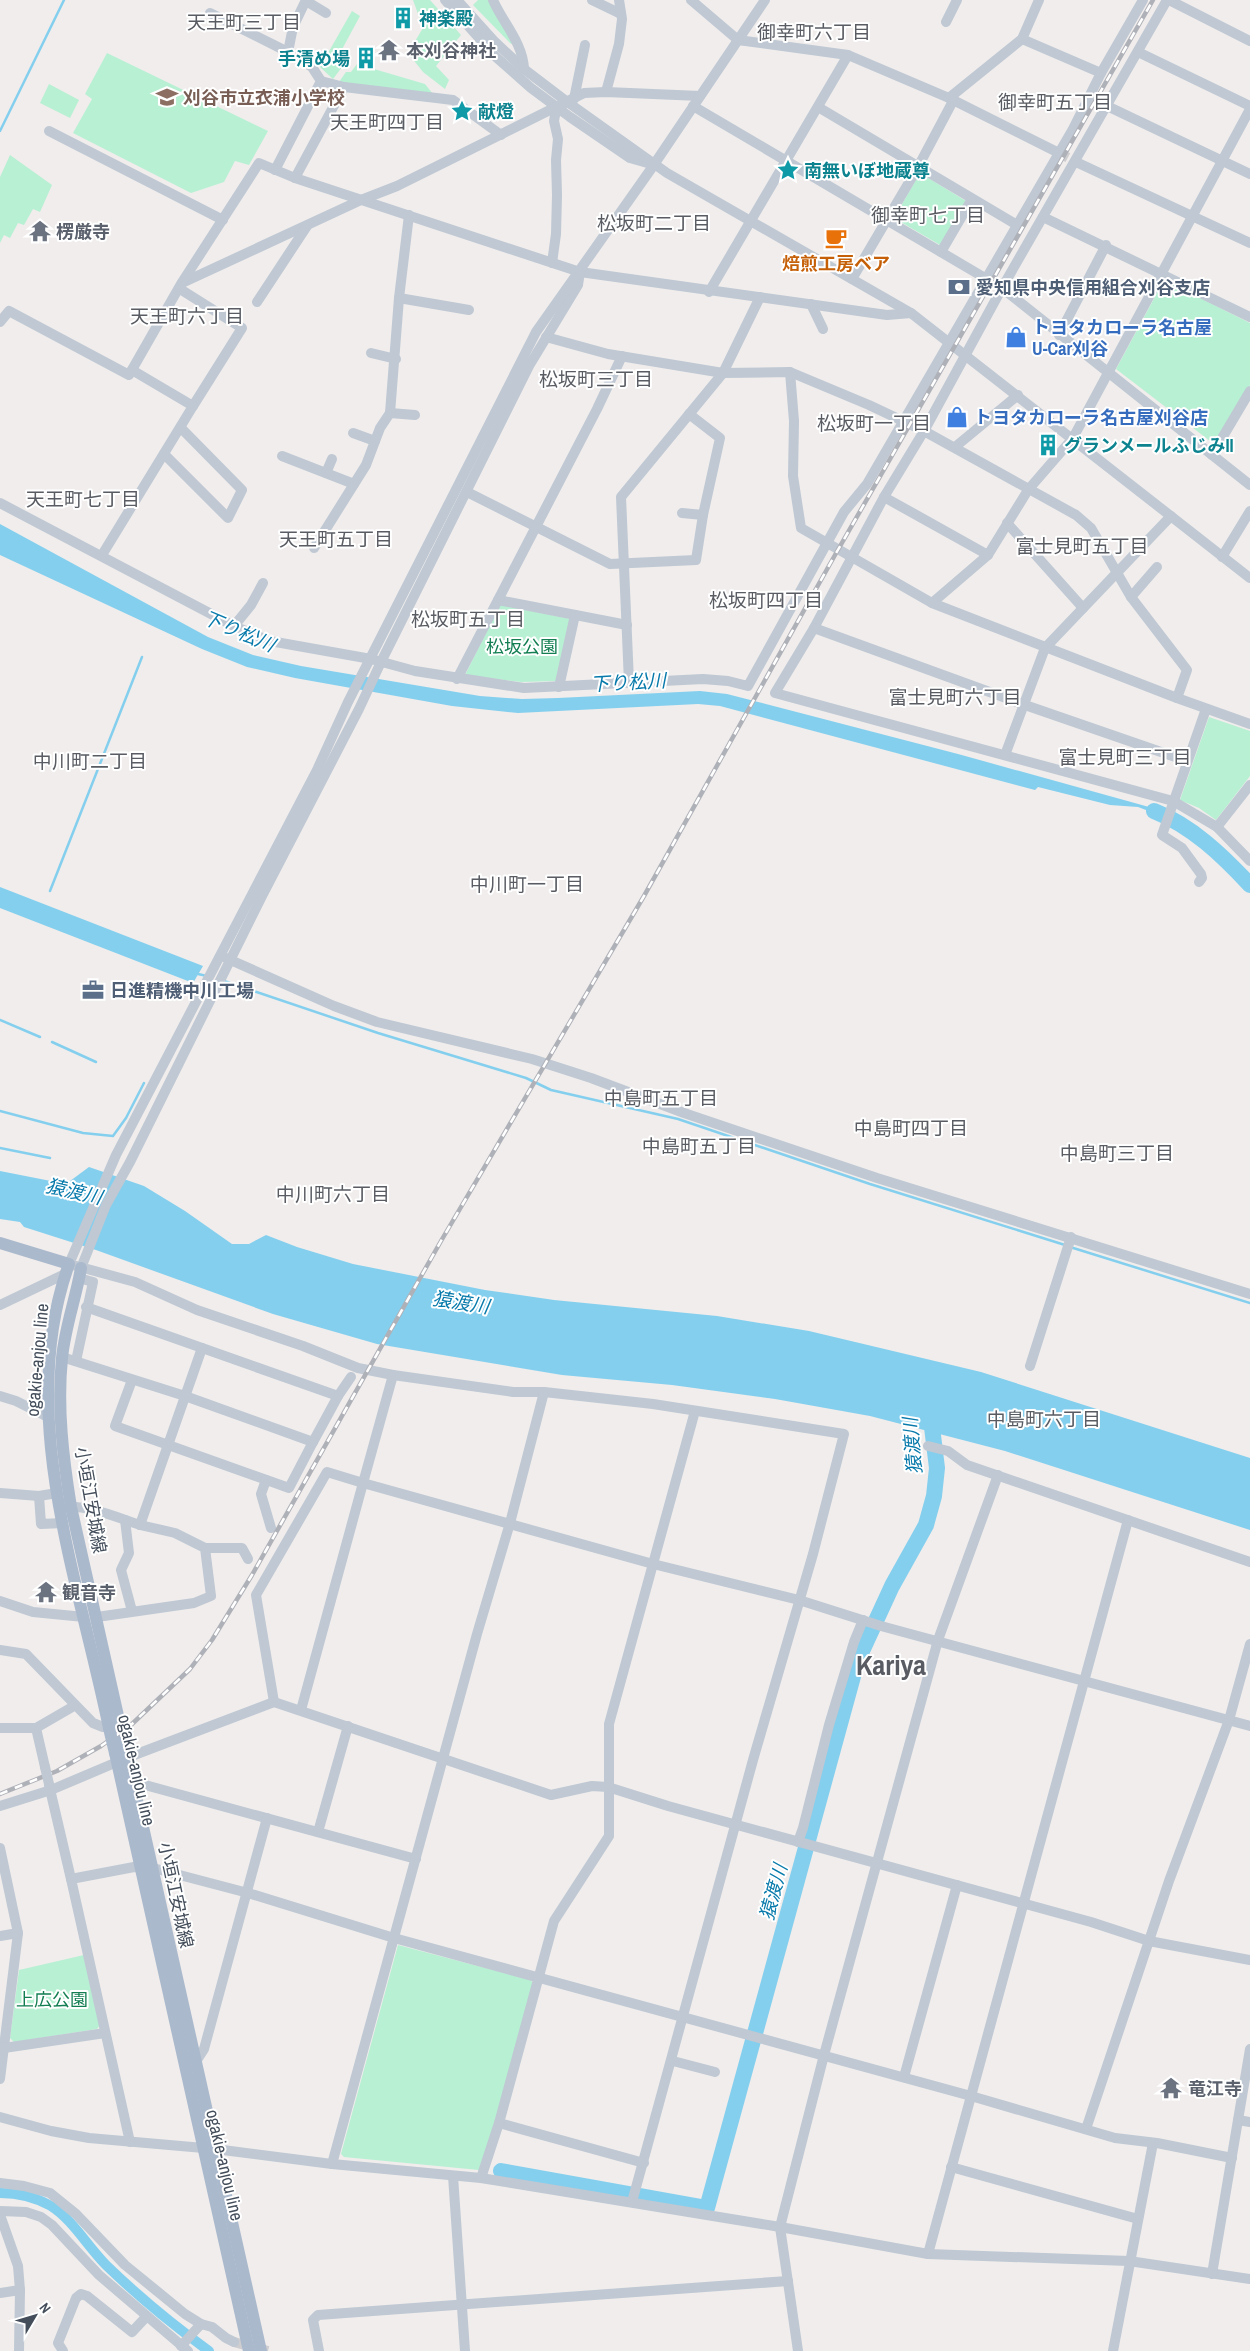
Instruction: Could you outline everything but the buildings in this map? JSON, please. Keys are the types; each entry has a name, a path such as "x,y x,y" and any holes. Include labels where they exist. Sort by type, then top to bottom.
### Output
{"main road":[{"path":"0,1243 75,1270"},
{"name":"小垣江安城線","path":"75,1270 62,1357 62,1447 65,1507 97,1617 120,1757 134,1782 146,1867 196,2063 209,2148 261,2351"},
{"name":"ogakie-anjou line","path":"75,1270 53,1337 48,1417 51,1461 57,1493 65,1507 63,1522 84,1617 109,1727 120,1757 146,1867 209,2148 249,2351"}],"street":[{"path":"288,52 293,27 306,0 326,14"},
{"path":"445,0 496,57 564,104"},
{"path":"457,0 494,42 564,104 630,158 654,165 911,313 1250,578"},
{"path":"494,0 502,21 521,49 524,69"},
{"path":"592,0 621,14"},
{"path":"606,92 619,44 621,14 619,0"},
{"path":"691,0 738,40 848,55 951,99 1059,153"},
{"path":"75,1270 116,1155 212,969 225,958 360,708 375,661 536,332 654,165 765,0"},
{"path":"946,22 957,0"},
{"path":"852,279 918,166 951,99 1022,39 1039,0"},
{"path":"0,503 234,626 270,640 375,661 415,672 524,688 703,679 728,681 748,686 844,512 866,484 1059,153 1101,73 1143,0"},
{"path":"1250,41 1168,0 1002,288 924,431 884,497 814,628 775,693 1006,755 1172,804 1217,827 1250,862"},
{"path":"210,13 312,66 321,81 344,87 453,100 501,135"},
{"path":"1022,39 1101,73"},
{"path":"552,262 556,234 556,160 558,139 554,121 555,115 564,104 585,45"},
{"path":"932,603 988,555 1028,490 1073,438 1109,375 1250,108 1138,52"},
{"path":"709,292 752,222 848,55"},
{"path":"275,170 321,81"},
{"path":"296,178 344,87"},
{"path":"180,286 308,224 397,186 584,94 606,92 700,96"},
{"path":"694,106 985,278"},
{"path":"818,106 1017,225"},
{"path":"1107,106 1250,174"},
{"path":"49,131 223,220"},
{"path":"1076,162 1250,243"},
{"path":"0,322 9,312 129,375 180,286 259,163 296,178 580,272 887,316 911,313"},
{"path":"941,252 972,199"},
{"path":"314,548 366,466 380,428 390,413 396,359 399,298 409,215"},
{"path":"1043,217 1106,245 1250,317"},
{"path":"257,302 308,224"},
{"path":"1058,335 1106,245"},
{"path":"75,1270 106,1204 128,1165 223,974 225,958 350,699 375,661 467,492 525,374 578,285 580,272"},
{"path":"102,556 242,328 180,286"},
{"path":"1002,288 1058,335 1250,485"},
{"path":"629,682 621,497 723,373 760,297"},
{"path":"399,298 469,310"},
{"path":"887,316 892,312 894,306 888,299"},
{"path":"812,304 823,329"},
{"path":"546,337 622,356 723,373 790,372 924,431 1076,515 1091,528 1131,597 1187,670 1177,698"},
{"path":"371,353 396,359"},
{"path":"456,679 597,409 622,356"},
{"path":"132,370 193,406"},
{"path":"790,372 794,421 793,476 801,528 932,603 1044,648 1250,724"},
{"path":"1212,454 1250,391"},
{"path":"955,447 1018,396"},
{"path":"390,413 415,415"},
{"path":"467,492 610,564 696,560 720,438 689,414"},
{"path":"164,454 228,518 242,490 180,428"},
{"path":"354,432 375,441"},
{"path":"282,456 354,484"},
{"path":"326,473 332,459"},
{"path":"884,497 988,555"},
{"path":"1222,557 1250,511"},
{"path":"682,513 704,515"},
{"path":"1006,755 1044,648 1171,516"},
{"path":"1007,524 1083,608"},
{"path":"1131,597 1157,567"},
{"path":"234,626 251,605 264,583"},
{"path":"498,600 628,625"},
{"path":"559,687 575,615"},
{"path":"814,628 1025,705 1187,761"},
{"path":"1199,882 1202,878 1201,874 1182,848 1162,836 1206,709"},
{"path":"1217,827 1250,786"},
{"path":"225,958 377,1022 541,1062 877,1178 1250,1294"},
{"path":"1030,1366 1071,1239"},
{"path":"75,1270 93,1282 86,1307 76,1360"},
{"path":"0,1305 75,1270 135,1282 197,1310 303,1346 358,1368 393,1375 513,1392 544,1392 653,1404 844,1434 634,2198"},
{"path":"86,1307 338,1396"},
{"path":"140,1525 202,1348"},
{"path":"62,1357 185,1396 313,1442"},
{"path":"301,1710 393,1375"},
{"path":"132,1380 115,1426 289,1488 338,1396 351,1377"},
{"path":"332,2164 510,1523 544,1392"},
{"path":"0,1396 16,1401 48,1417"},
{"path":"482,2178 540,1978 554,1921 609,1836 609,1724 695,1411"},
{"path":"928,1446 948,1452 967,1465 1250,1562"},
{"path":"274,1702 256,1595 326,1472 653,1564 799,1600 880,1626 938,1640 1084,1682 1250,1726"},
{"path":"798,2351 780,2227 824,2055 938,1640 998,1475"},
{"path":"266,1480 260,1494 271,1528"},
{"path":"0,1493 38,1496 57,1493"},
{"path":"38,1496 41,1524 63,1522"},
{"path":"65,1507 92,1508 100,1513 175,1533 205,1548 242,1548 248,1559"},
{"path":"125,1520 129,1553 121,1570 132,1611"},
{"path":"928,2254 1022,1903 1128,1520"},
{"path":"97,1617 194,1603 211,1596 205,1548"},
{"path":"0,1601 33,1612 84,1617"},
{"path":"798,1842 825,1747 829,1725 854,1642 863,1621"},
{"path":"1086,2129 1149,1941 1229,1720 1250,1644"},
{"path":"0,1650 26,1654 55,1683 74,1706 93,1723 109,1727"},
{"path":"0,1806 120,1757 274,1702 551,1795 592,1786 608,1787 812,1846 1090,1922 1149,1941 1250,1960"},
{"path":"0,1728 36,1728 74,1706"},
{"path":"318,1832 348,1726"},
{"path":"36,1728 130,2142"},
{"path":"134,1782 416,1859"},
{"path":"196,2063 204,2049 267,1818"},
{"path":"0,1848 3,1874 18,1933 2,2048 0,2079"},
{"path":"71,1879 146,1867 248,1893 394,1938 904,2077 1116,2138 1232,2158"},
{"path":"904,2077 957,1885"},
{"path":"0,1936 18,1933"},
{"path":"2,2048 105,2033"},
{"path":"1212,2274 1250,2049"},
{"path":"673,2061 715,2072"},
{"path":"0,2117 51,2131 130,2142 209,2148 332,2164 482,2178 634,2198 928,2254 1129,2261 1250,2279"},
{"path":"1238,2120 1250,2122"},
{"path":"499,2123 644,2163"},
{"path":"1113,2351 1153,2143"},
{"path":"951,2167 1138,2219"},
{"path":"453,2176 465,2351"},
{"path":"0,2183 24,2186 50,2193 76,2214 125,2265 198,2327 212,2327 234,2342"},
{"path":"19,2351 20,2290 18,2266 0,2213 26,2212 41,2217 52,2225 99,2275 146,2317 185,2346 198,2327"},
{"path":"318,2351 313,2320 318,2315 788,2280"},
{"path":"0,2293 20,2290"},
{"path":"63,2351 58,2343 76,2298 81,2294 87,2296 132,2332 146,2317"}],"green space":[{"path":"413,0 430,0 461,35 436,66 449,80 445,89 423,72 408,53 423,28"},
{"path":"478,0 488,0 514,42 511,44 473,5"},
{"path":"352,11 360,16 340,53 342,67 333,79 320,67"},
{"path":"107,53 268,131 249,165 235,161 224,182 191,193 73,133 92,99 85,94"},
{"path":"357,64 425,84 433,94 339,82 346,72 351,72"},
{"path":"49,84 79,100 70,118 40,103"},
{"path":"10,155 52,185 40,212 33,209 24,225 18,223 10,238 4,235 0,243 0,177"},
{"path":"920,173 966,201 940,245 894,218"},
{"path":"1164,280 1250,323 1250,385 1214,444 1116,369"},
{"name":"松坂公園","path":"500,605 571,619 557,681 521,682 465,675"},
{"path":"1209,717 1250,731 1250,776 1216,820 1199,808 1180,800"},
{"path":"398,1945 531,1980 533,1984 496,2121 479,2170 344,2157 341,2154"},
{"name":"上広公園","path":"84,1955 100,2025 97,2029 14,2042 10,2038 19,1970"}],"water":[{"path":"0,524 208,637 253,655 301,666 480,696 522,699 700,691 727,694 958,754 1167,812 1164,822 1154,813 1138,807 1110,805 1038,787 1035,790 720,706 698,704 518,713 452,706 295,678 247,667 202,649 0,555"},
{"path":"0,887 203,966 193,983 0,908"},
{"path":"89,1167 144,1186 185,1211 232,1244 249,1244 266,1235 297,1247 353,1264 485,1290 554,1300 717,1316 809,1331 981,1372 1250,1458 1250,1530 1005,1451 870,1416 775,1399 672,1385 562,1375 377,1344 273,1314 96,1250 24,1227 20,1222 0,1219 0,1171 66,1184"}],"waterway":[{"path":"0,131 64,0"},
{"path":"50,891 142,657"},
{"name":"下り松川","path":"1154,811 1168,817 1206,842 1250,885"},
{"path":"198,974 207,976"},
{"path":"224,981 378,1033 526,1078 551,1090 678,1119 870,1184 1065,1245"},
{"path":"0,1020 40,1037"},
{"path":"52,1042 96,1062"},
{"path":"0,1111 83,1133 113,1136 126,1118 144,1083"},
{"path":"0,1148 50,1158"},
{"path":"1070,1247 1250,1303"},
{"name":"猿渡川","path":"501,2171 707,2208 857,1662 892,1586 926,1525 934,1496 937,1468 930,1411"},
{"path":"0,2193 33,2198 59,2212 118,2277 156,2310 209,2351"}],"tunnel":[{"path":"1059,153 1076,162"},
{"path":"234,2342 268,2351"}],"railway":[{"path":"0,1794 57,1771 101,1746 131,1725 190,1669 212,1640 252,1575 441,1241 644,896 835,555 1153,0"}],"place":[{"name":"神楽殿","path":"403,18"},
{"name":"本刈谷神社","path":"389,50"},
{"name":"手清め場","path":"366,58"},
{"name":"刈谷市立衣浦小学校","path":"167,97"},
{"name":"献燈","path":"462,111"},
{"name":"南無いぼ地蔵尊","path":"788,170"},
{"name":"楞厳寺","path":"40,231"},
{"name":"焙煎工房ベア","path":"836,238"},
{"name":"愛知県中央信用組合刈谷支店","path":"959,287"},
{"name":"トヨタカローラ名古屋 U-Car刈谷","path":"1016,337"},
{"name":"トヨタカローラ名古屋刈谷店","path":"957,417"},
{"name":"グランメールふじみII","path":"1048,445"},
{"name":"日進精機中川工場","path":"93,990"},
{"name":"観音寺","path":"46,1592"},
{"name":"竜江寺","path":"1171,2088"}],"district":[{"name":"天王町三丁目","path":"244,22"},
{"name":"御幸町六丁目","path":"814,32"},
{"name":"御幸町五丁目","path":"1055,102"},
{"name":"天王町四丁目","path":"387,122"},
{"name":"御幸町七丁目","path":"928,215"},
{"name":"松坂町二丁目","path":"654,223"},
{"name":"天王町六丁目","path":"187,316"},
{"name":"松坂町三丁目","path":"596,379"},
{"name":"松坂町一丁目","path":"874,423"},
{"name":"天王町七丁目","path":"83,499"},
{"name":"天王町五丁目","path":"336,539"},
{"name":"富士見町五丁目","path":"1082,546"},
{"name":"松坂町四丁目","path":"766,600"},
{"name":"松坂町五丁目","path":"468,619"},
{"name":"富士見町六丁目","path":"955,697"},
{"name":"富士見町三丁目","path":"1125,757"},
{"name":"中川町二丁目","path":"90,761"},
{"name":"中川町一丁目","path":"527,884"},
{"name":"中島町五丁目","path":"661,1098"},
{"name":"中島町四丁目","path":"911,1128"},
{"name":"中島町五丁目","path":"699,1146"},
{"name":"中島町三丁目","path":"1117,1153"},
{"name":"中川町六丁目","path":"333,1194"},
{"name":"中島町六丁目","path":"1044,1419"},
{"name":"Kariya","path":"891,1665"}]}
